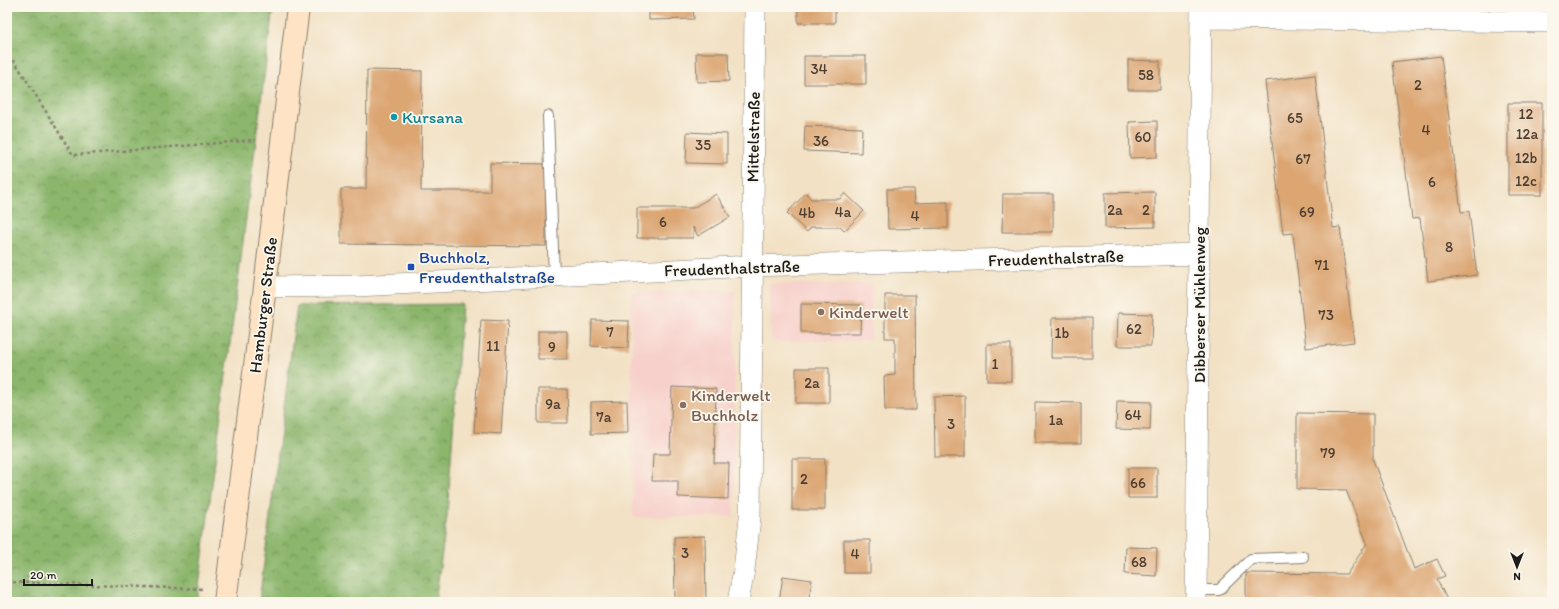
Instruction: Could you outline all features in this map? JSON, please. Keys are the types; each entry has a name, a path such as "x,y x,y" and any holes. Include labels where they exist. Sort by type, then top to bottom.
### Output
{"main road":[{"name":"Hamburger Straße","path":"226,596 265,287 298,7"}],"street":[{"name":"Mittelstraße","path":"738,602 744,570 750,518 755,7"},
{"path":"1201,12 1552,22"},
{"name":"Dibberser Mühlenweg","path":"1196,596 1201,12"},
{"name":"Freudenthalstraße","path":"265,287 356,286 752,266 1199,254"}],"lane":[{"path":"548,116 554,276"},
{"path":"1196,596 1219,590 1251,558 1303,557"}],"path":[{"path":"7,58 15,62 73,155 254,140"},
{"path":"7,582 226,596"}],"shaded area":[{"name":"Kinderwelt","path":"770,284 872,284 871,340 771,342"},
{"name":"Kinderwelt Buchholz","path":"735,291 734,517 633,517 631,292"}],"green space":[{"path":"7,7 273,7 197,602 7,602"},
{"path":"462,304 447,516 435,602 259,602 297,306"}],"building":[{"path":"649,7 693,7 694,19 649,20"},
{"path":"798,7 835,7 835,23 798,23"},
{"path":"696,53 728,53 729,81 697,82"},
{"path":"804,56 866,56 866,84 804,84"},
{"path":"1441,56 1461,212 1469,211 1477,275 1428,281 1420,218 1412,219 1392,62"},
{"path":"1128,60 1160,61 1160,90 1128,90"},
{"name":"Kursana","path":"367,70 422,71 421,191 490,191 490,163 546,164 546,246 341,244 341,189 366,189"},
{"path":"1315,75 1333,228 1340,227 1354,342 1306,348 1293,233 1283,234 1265,81"},
{"path":"1508,103 1542,103 1542,195 1508,195"},
{"path":"1157,121 1157,157 1130,158 1129,122"},
{"path":"805,126 862,128 861,153 804,151"},
{"path":"687,132 727,134 727,164 686,163"},
{"path":"887,189 914,189 915,203 948,202 948,228 888,229"},
{"path":"1155,192 1155,227 1105,228 1105,193"},
{"path":"806,193 811,199 840,199 845,193 864,211 844,231 840,227 811,227 807,232 787,213"},
{"path":"716,194 730,217 698,236 693,227 693,238 637,238 637,208 693,208"},
{"path":"1003,194 1053,194 1053,232 1002,232"},
{"path":"885,295 915,295 916,410 885,410 884,376 895,375 895,338 885,338"},
{"path":"801,304 861,305 860,333 801,333"},
{"path":"1118,313 1152,314 1151,346 1117,346"},
{"path":"1052,318 1092,318 1092,358 1051,358"},
{"path":"481,320 508,321 501,434 474,432"},
{"path":"592,320 629,321 628,348 591,346"},
{"path":"538,331 567,331 567,359 538,359"},
{"path":"987,344 1011,344 1011,381 987,381"},
{"path":"796,368 829,368 829,403 796,403"},
{"path":"672,387 716,389 714,463 729,463 728,499 678,497 678,481 652,481 653,454 670,454"},
{"path":"538,389 567,389 568,423 538,423"},
{"path":"965,396 965,457 935,457 934,397"},
{"path":"627,401 628,433 591,434 591,402"},
{"path":"1117,401 1151,402 1150,430 1116,429"},
{"path":"1035,402 1081,403 1081,443 1035,443"},
{"path":"1297,413 1373,414 1373,460 1414,569 1437,559 1445,576 1437,579 1448,602 1246,602 1246,573 1347,574 1367,543 1346,490 1297,489"},
{"path":"792,459 825,459 825,510 792,510"},
{"path":"1128,468 1157,468 1157,498 1128,498"},
{"path":"705,536 706,602 675,602 674,537"},
{"path":"844,540 870,540 870,573 844,573"},
{"path":"1126,547 1157,548 1156,576 1125,574"},
{"path":"783,576 812,580 809,598 838,602 779,602"}],"place":[{"name":"Kursana","path":"394,117"},
{"name":"Buchholz, Freudenthalstraße","path":"411,267"},
{"name":"Kinderwelt","path":"821,312"},
{"name":"Kinderwelt Buchholz","path":"683,405"}]}
